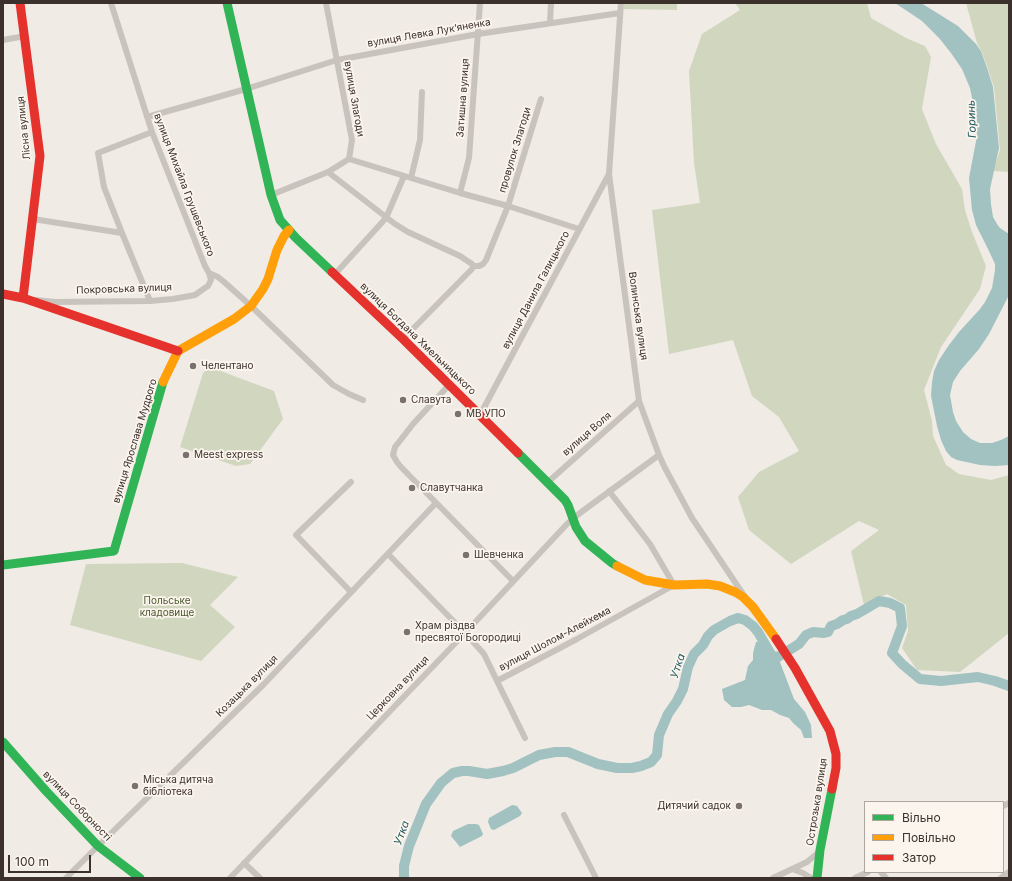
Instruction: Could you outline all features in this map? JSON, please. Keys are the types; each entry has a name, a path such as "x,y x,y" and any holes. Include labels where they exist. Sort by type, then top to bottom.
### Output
{"main road":[{"name":"Лісна вулиця","path":"20,3 40,156 23,298"},
{"name":"вулиця Богдана Хмельницького","path":"227,3 271,195 280,220 296,238 403,339 548,482 565,500 580,534 585,540 612,563 644,580 674,585 706,584 720,586 735,592 750,604 781,646 795,668"},
{"path":"277,250 280,220"},
{"path":"178,350 234,319 251,306 268,279 277,250 284,236 289,230"},
{"path":"277,250 286,240 296,238"},
{"name":"Покровська вулиця","path":"3,294 23,298 178,350"},
{"name":"вулиця Ярослава Мудрого","path":"3,565 114,551 162,385 178,350"},
{"name":"Острозька вулиця","path":"795,668 830,731 835,749 836,768 820,850 817,878"},
{"name":"вулиця Соборності","path":"4,745 98,846 140,878"}],"street":[{"name":"вулиця Михайла Грушевського","path":"111,3 152,132 209,273"},
{"name":"вулиця Злагоди","path":"326,3 352,140 349,159"},
{"name":"Затишна вулиця","path":"460,193 469,158 480,3"},
{"path":"550,24 551,3"},
{"name":"Волинська вулиця","path":"620,3 609,174 639,401 659,455 692,518 750,604"},
{"name":"вулиця Левка Лукʼяненка","path":"147,118 337,60 478,34 620,13"},
{"path":"3,40 25,36"},
{"path":"411,178 420,140 422,92"},
{"name":"провулок Злагоди","path":"403,339 472,269 473,266 479,266 486,260 508,206 541,99"},
{"path":"150,301 104,187 98,153 152,132"},
{"path":"271,195 328,172 349,159 508,206 579,229"},
{"path":"328,172 386,218 408,232 460,256 470,262 473,266"},
{"name":"вулиця Данила Галицького","path":"480,415 609,174"},
{"path":"335,274 386,218 404,176"},
{"path":"33,219 122,233"},
{"path":"209,273 218,277 251,306 333,385 363,400"},
{"name":"Покровська вулиця","path":"23,298 55,302 150,301 173,299 195,295 208,286 211,280 209,273"},
{"path":"449,385 413,424 395,447 394,455 397,462 513,581"},
{"name":"вулиця Воля","path":"548,482 639,401"},
{"name":"Церковна вулиця","path":"230,878 573,519 659,455"},
{"path":"351,482 296,535 351,592"},
{"path":"609,491 650,544 674,585"},
{"name":"Козацька вулиця","path":"66,878 264,684 436,503"},
{"name":"вулиця Шолом-Алейхема","path":"388,554 484,654 497,682 578,639 674,585"},
{"path":"497,682 525,738"},
{"path":"564,815 596,878"},
{"path":"773,878 811,859 820,850"},
{"path":"244,863 260,878"},
{"path":"792,869 802,872 811,878"},
{"path":"1001,878 1009,872"},
{"path":"855,878 866,873"}],"green space":[{"path":"624,3 677,3 677,10 624,9"},
{"path":"735,3 867,3 871,18 906,38 925,46 931,57 922,109 936,144 962,189 965,210 986,266 980,289 941,347 924,390 932,421 933,436 946,465 959,474 991,480 1009,475 1009,633 960,672 917,670 902,648 908,631 906,605 887,594 864,605 851,551 879,530 859,521 791,564 749,530 738,497 759,472 799,451 779,417 752,396 733,340 669,354 652,210 700,203 694,163 689,71 702,34 740,10"},
{"path":"966,3 1009,3 1009,172 993,171 1000,150 994,87 982,52 977,43"},
{"path":"210,367 274,391 283,419 250,464 236,466 180,447 203,373"},
{"name":"Польське кладовище","path":"182,563 238,577 210,605 235,627 201,661 70,625 86,564"}],"water":[{"path":"895,3 921,3 958,26 981,51 993,87 999,148 990,189 991,204 993,217 997,224 1009,234 1009,295 989,334 953,382 950,395 956,421 963,432 971,439 980,443 992,443 1009,436 1009,465 980,465 957,460 951,457 946,451 941,440 937,426 931,396 934,371 949,345 985,302 992,288 995,264 976,225 972,210 969,178 977,136 977,123 970,88 962,69 939,38 922,21"},
{"path":"767,640 778,657 794,699 805,712 811,725 812,738 804,738 801,730 789,718 771,710 762,710 749,705 732,707 724,700 722,689 745,680 748,666 753,660 756,642"},
{"path":"512,805 517,806 522,813 520,816 494,830 491,829 488,822 489,818"},
{"path":"468,824 479,825 483,834 482,836 460,847 451,836 453,831"}],"waterway":[{"name":"Утка","path":"404,878 404,866 409,846 426,804 441,783 453,773 469,771 487,774 503,771 513,768 539,755 555,752 568,752 598,764 617,768 632,768 651,762 657,755 659,735 668,714 683,689 688,667 694,654 714,630 738,618 745,620 753,626 772,656 778,657 799,644 806,635 813,632 828,632 831,626 857,614 879,601 890,603 900,608 902,626 892,653 902,664 920,679 941,681 978,677 1009,686"}],"traffic: fast":[{"path":"227,3 271,195 280,220 296,238 332,272"},
{"path":"3,565 114,551 163,382"},
{"path":"518,453 565,500 576,527 585,541 617,566"},
{"path":"3,742 46,791 98,846 140,878"},
{"path":"817,878 820,850 832,789"}],"traffic: slow":[{"path":"163,382 178,351 234,319 251,306 263,289 268,279 277,250 284,236 289,230"},
{"path":"617,566 645,580 674,585 707,584 720,586 735,592 743,597 753,607 776,639"}],"traffic: jam":[{"path":"20,3 40,156 23,298"},
{"path":"332,272 403,339 518,453"},
{"path":"3,294 23,298 178,351"},
{"path":"776,639 795,668 830,731 836,754 836,768 832,789"}],"place":[{"name":"Челентано","path":"193,366"},
{"name":"Славута","path":"403,400"},
{"name":"МВ УПО","path":"458,414"},
{"name":"Meest express","path":"186,455"},
{"name":"Славутчанка","path":"412,488"},
{"name":"Шевченка","path":"466,555"},
{"name":"Храм різдва пресвятої Богородиці","path":"407,632"},
{"name":"Міська дитяча бібліотека","path":"135,786"},
{"name":"Дитячий садок","path":"739,806"}],"water label":[{"name":"Горинь","path":"972,119"}]}
